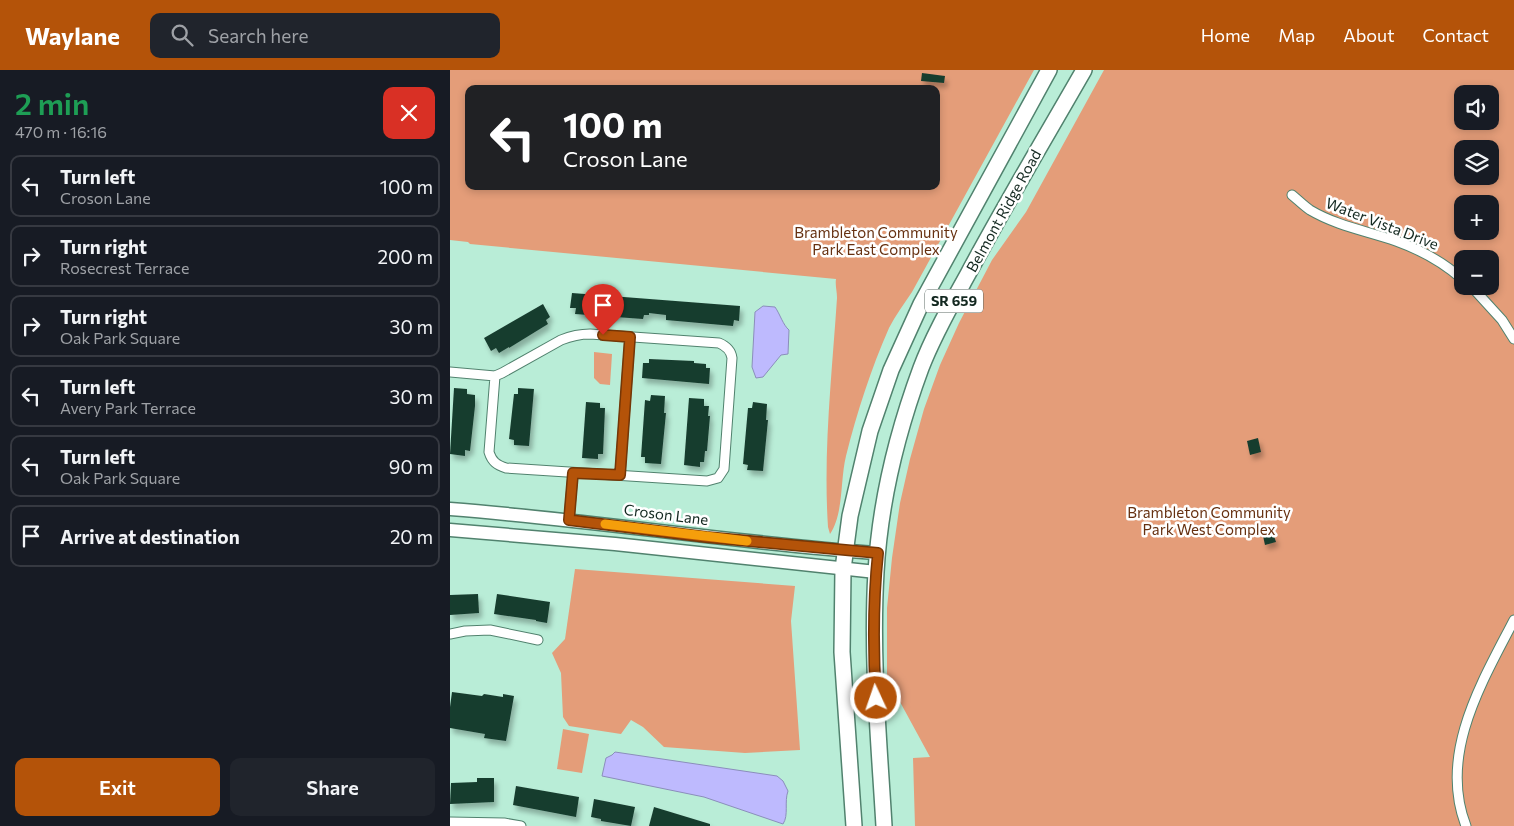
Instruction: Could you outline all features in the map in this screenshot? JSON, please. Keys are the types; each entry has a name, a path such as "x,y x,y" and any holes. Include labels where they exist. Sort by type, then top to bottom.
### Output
{"main road":[{"name":"Belmont Ridge Road","path":"854,826 842,652 843,569 850,516 870,431 891,370 921,304 1049,70"},
{"name":"Belmont Ridge Road","path":"884,826 875,679 876,572 883,511 892,460 922,366 951,307 984,243 1084,70"},
{"name":"Croson Lane","path":"450,509 569,520 706,537 878,553"},
{"path":"450,530 615,544 876,572"}],"street":[{"name":"Water Vista Drive","path":"1292,195 1309,209 1333,221 1417,249 1440,262 1454,273"},
{"path":"1480,295 1502,320 1514,339"},
{"path":"450,372 495,376 569,336 590,334 719,343 728,349 732,358 724,469 718,478 707,482 498,466 491,460 489,452 495,376"},
{"path":"620,475 630,337"},
{"path":"569,520 573,473"},
{"path":"1466,826 1460,804 1458,785 1458,762 1461,740 1478,689 1514,620"},
{"path":"450,634 490,630 538,640"},
{"path":"450,822 521,826"}],"green space":[{"name":"Brambleton Community Park East Complex","path":"450,70 1034,70 882,343 870,375 846,456 838,516 830,534 828,527 827,470 837,298 836,279 470,244 468,242 450,240"},
{"name":"Brambleton Community Park West Complex","path":"1104,70 1514,70 1514,826 915,826 913,758 930,757 887,678 887,608 892,558 900,503 924,409 940,365 959,323 992,260 1026,212"},
{"path":"594,352 612,354 610,385 600,384 594,378"},
{"path":"575,569 795,586 791,621 800,750 745,753 664,747 643,727 631,720 621,734 569,726 563,717 561,673 552,653 565,639"},
{"path":"563,729 589,734 582,773 557,769"}],"shaded area":[{"path":"763,306 775,307 789,330 788,354 781,355 763,377 756,378 752,367 755,312"},
{"path":"615,752 777,776 783,781 788,791 785,820 783,824 704,797 602,776 606,758"}],"building":[{"path":"922,73 945,76 944,83 921,81"},
{"path":"572,293 740,306 739,321 734,320 733,326 666,320 666,315 649,313 649,315 644,315 643,319 575,314 576,308 570,308"},
{"path":"543,304 550,317 546,320 548,324 499,353 496,348 491,351 484,338"},
{"path":"649,359 694,361 694,363 706,364 706,368 710,368 709,384 642,378 643,363 649,363"},
{"path":"454,388 467,389 467,394 475,395 470,451 465,450 465,456 450,454"},
{"path":"518,388 534,389 529,446 514,445 514,440 509,439 514,394 518,394"},
{"path":"651,395 665,396 664,413 666,413 661,464 645,463 645,457 641,457 645,400 650,401"},
{"path":"689,398 704,399 704,406 709,406 707,451 705,451 704,462 700,462 700,467 684,465"},
{"path":"586,402 600,403 600,408 605,408 603,454 598,454 598,459 582,458"},
{"path":"753,402 767,404 766,420 768,420 763,471 747,470 748,465 743,464 748,408 752,408"},
{"path":"1258,438 1261,452 1250,455 1247,441"},
{"path":"1273,533 1276,542 1265,545 1263,536"},
{"path":"478,594 479,613 450,615 450,595"},
{"path":"497,594 550,602 547,623 494,614"},
{"path":"452,692 482,696 484,694 503,697 503,694 514,696 506,741 484,738 485,734 450,728"},
{"path":"477,778 494,778 494,802 450,804 451,783 477,782"},
{"path":"516,786 579,797 576,817 513,805"},
{"path":"594,799 635,807 631,826 601,821 601,819 591,817"},
{"path":"654,807 710,824 710,826 649,826"}],"slow traffic":[{"path":"605,524 747,541"}],"route":[{"path":"603,335 630,337 620,475 573,473 569,520 706,537 878,553 874,636 876,698"}]}
